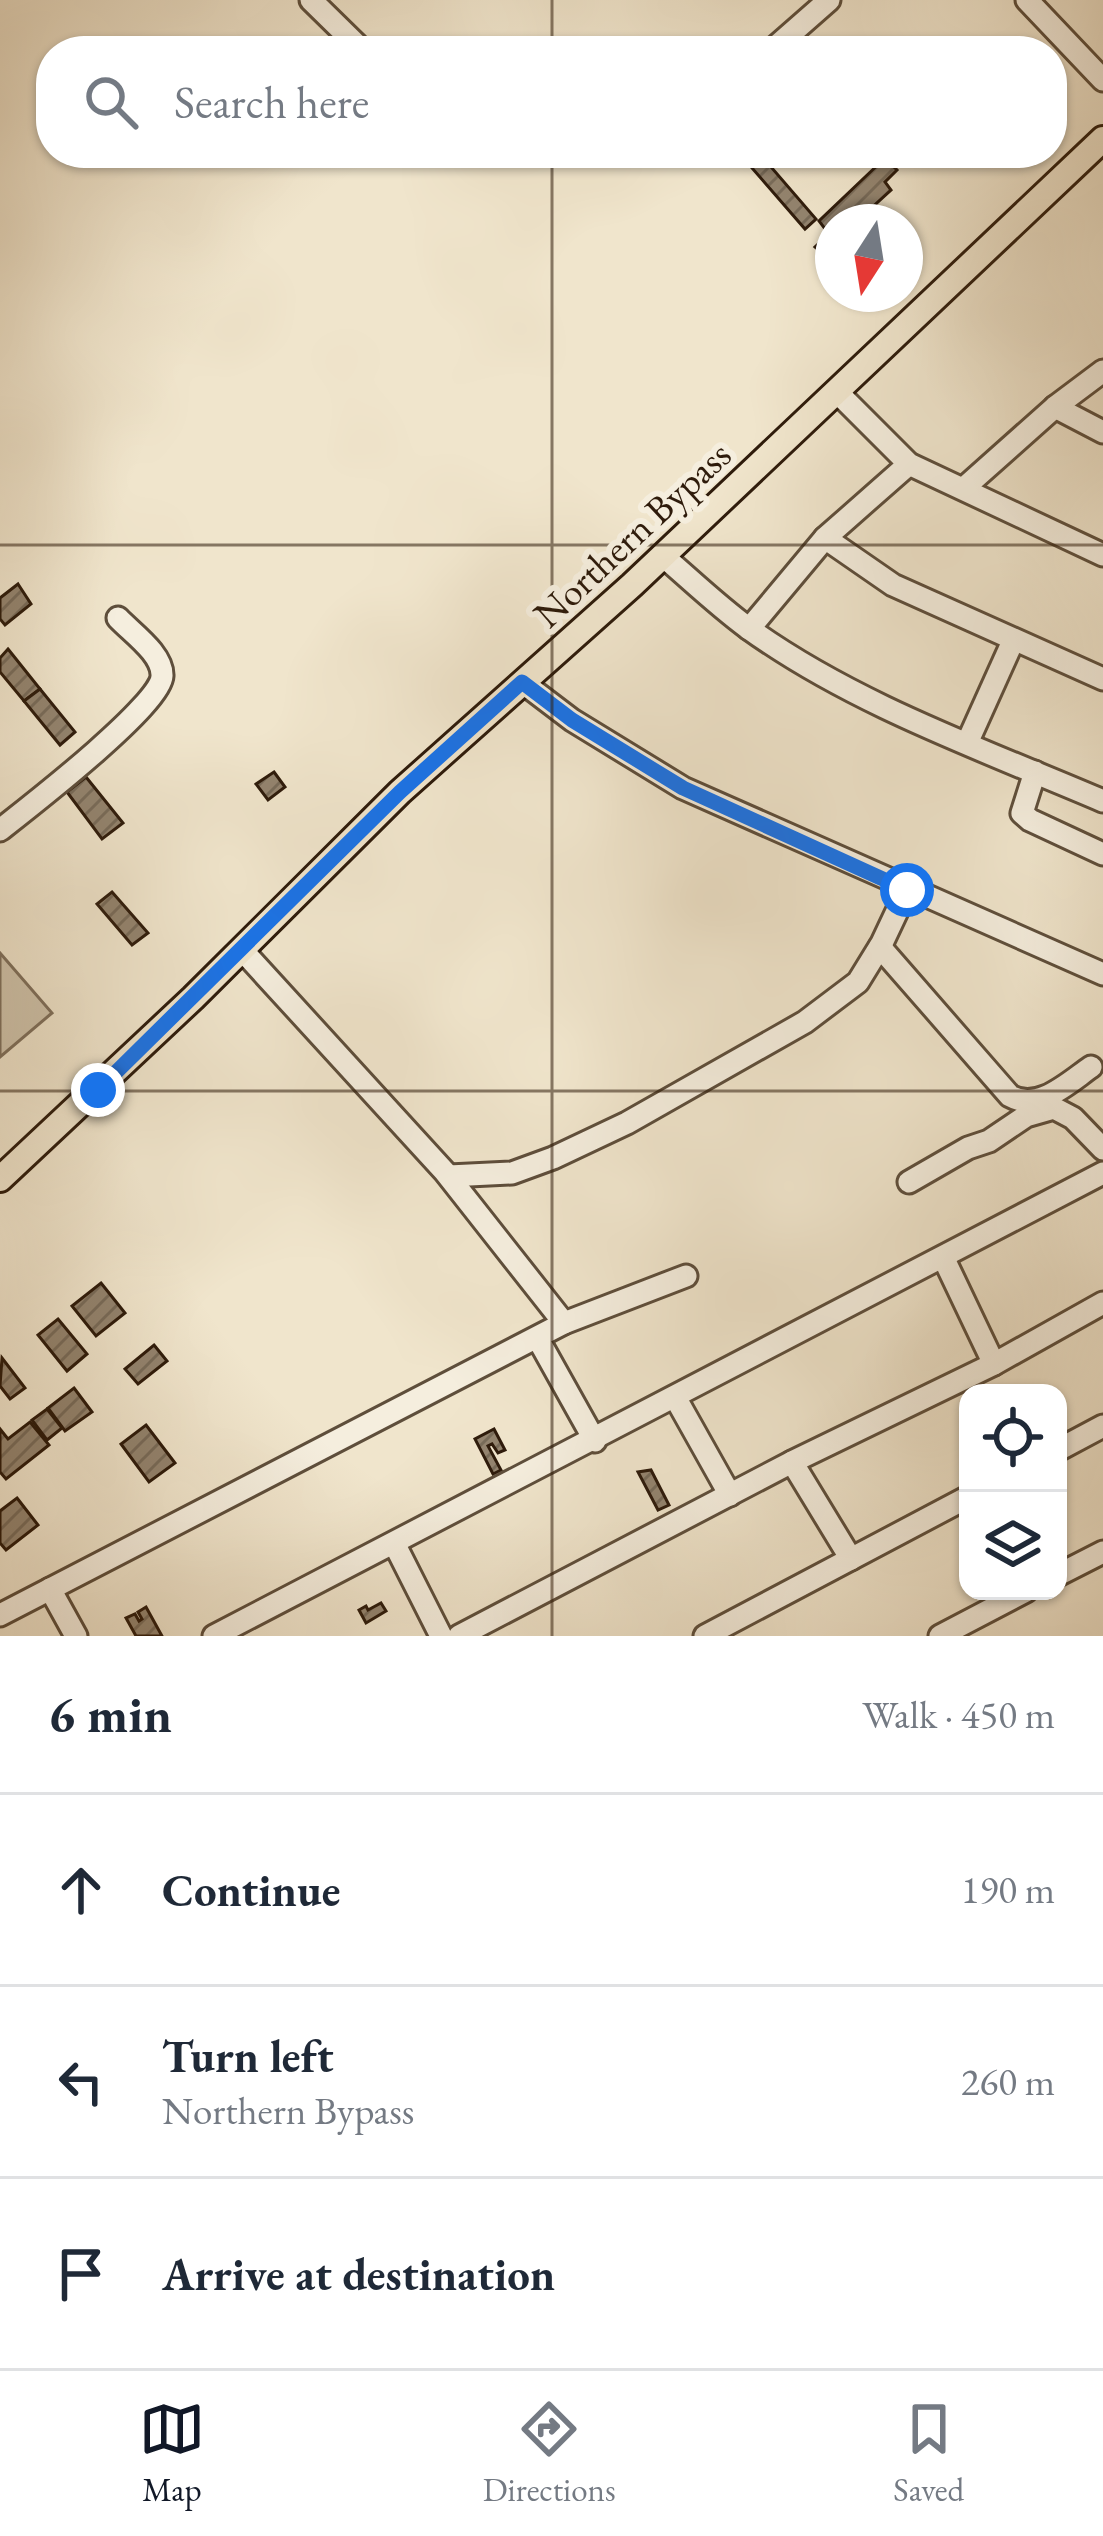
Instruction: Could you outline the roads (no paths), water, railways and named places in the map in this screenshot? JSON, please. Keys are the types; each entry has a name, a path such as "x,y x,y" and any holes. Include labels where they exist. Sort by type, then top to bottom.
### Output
{"main road":[{"name":"Northern Bypass","path":"0,1179 242,950 400,792 664,556 1103,139"}],"street":[{"path":"311,0 348,36"},
{"path":"788,36 829,0"},
{"path":"1027,0 1061,36"},
{"path":"1067,42 1103,80"},
{"path":"964,488 1103,371"},
{"path":"837,392 909,464 1103,555"},
{"path":"1055,407 1103,432"},
{"path":"749,629 825,538 909,464"},
{"path":"825,538 893,585 1103,679"},
{"path":"664,556 749,629 881,703 1103,801"},
{"path":"0,830 146,704 160,686 159,660 118,618"},
{"path":"968,741 1013,641"},
{"path":"522,682 572,720 683,788 1103,974"},
{"path":"1035,772 1022,813 1103,854"},
{"path":"449,1176 512,1173 627,1123 806,1022 858,982 907,890"},
{"path":"880,947 1010,1096 1032,1103 1091,1067"},
{"path":"242,950 449,1176 564,1323"},
{"path":"909,1182 1026,1117 1054,1108 1073,1118 1103,1149"},
{"path":"214,1636 1103,1173"},
{"path":"944,1258 994,1364"},
{"path":"0,1615 564,1323 686,1276"},
{"path":"460,1636 492,1629 730,1495 994,1364 1103,1303"},
{"path":"538,1339 596,1441"},
{"path":"675,1397 730,1495"},
{"path":"1067,1445 1103,1426"},
{"path":"792,1462 851,1559"},
{"path":"705,1636 959,1502"},
{"path":"395,1545 441,1636"},
{"path":"1067,1570 1103,1552"},
{"path":"50,1589 76,1636"},
{"path":"940,1636 1009,1600"}]}
